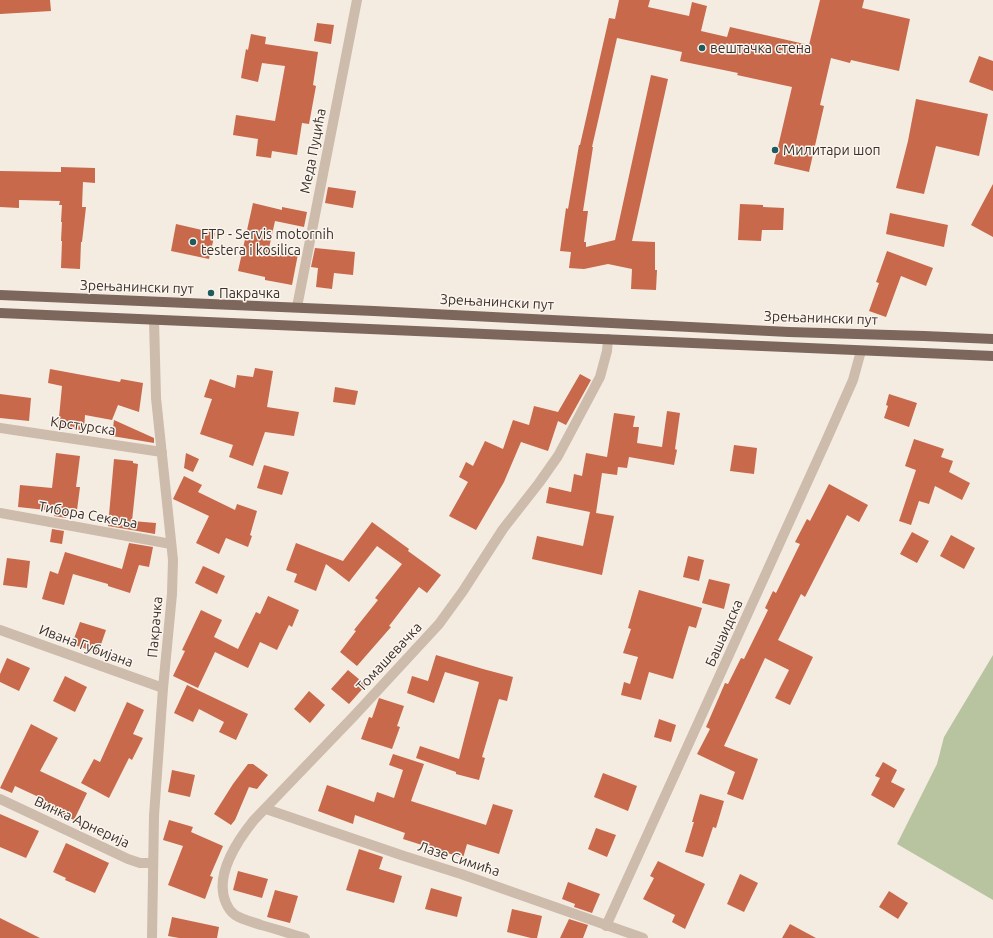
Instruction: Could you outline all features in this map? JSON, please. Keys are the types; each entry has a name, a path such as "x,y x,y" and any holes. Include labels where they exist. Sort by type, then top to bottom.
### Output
{"main road":[{"name":"Зрењанински пут","path":"0,295 297,307 789,332 993,339"},
{"path":"0,313 993,356"}],"street":[{"name":"Меда Пуцића","path":"297,307 357,0"},
{"name":"Пакрачка","path":"152,938 154,816 163,688 172,594 173,560 155,376 154,320"},
{"name":"Томашевачка","path":"305,938 246,920 236,916 232,912 223,895 222,886 227,866 235,848 243,834 254,820 439,624 463,591 503,529 536,488 558,456 600,377 607,351 608,339"},
{"name":"Башаидска","path":"606,926 853,380 861,350"},
{"name":"Крстурска","path":"0,428 162,452"},
{"name":"Тибора Секеља","path":"0,513 171,544"},
{"name":"Ивана Губијана","path":"0,630 163,688"},
{"name":"Винка Арнерија","path":"0,799 128,859 140,863 153,863"},
{"name":"Лазе Симића","path":"266,809 462,874 643,938"}],"green space":[{"path":"993,655 993,900 897,844 937,764 944,737"}],"building":[{"path":"0,0 50,0 51,11 0,14"},
{"path":"619,0 650,0 648,7 689,16 692,2 707,6 701,31 727,37 730,27 809,45 820,0 864,0 862,8 910,19 899,71 851,60 850,63 831,58 820,105 824,106 809,172 774,164 792,87 737,75 738,73 680,61 682,52 617,38 592,147 583,211 588,211 584,242 586,242 586,247 615,240 651,75 668,79 632,241 655,242 655,270 657,270 656,290 631,289 632,269 608,264 584,269 569,268 571,252 560,251 566,208 568,209 579,145 609,18 615,19"},
{"path":"317,23 334,25 331,44 314,41"},
{"path":"251,34 266,37 265,44 318,52 313,85 316,86 309,124 302,123 297,155 272,151 271,158 256,156 258,139 233,135 236,115 275,121 285,66 262,63 258,82 241,78 246,49 248,50"},
{"path":"979,56 993,61 993,91 969,82"},
{"path":"916,99 988,114 979,156 936,146 924,194 896,188 908,141"},
{"path":"61,167 95,168 95,183 83,182 82,207 86,207 81,242 80,269 61,268 62,205 59,205 60,201 19,200 19,208 0,207 0,171 61,172"},
{"path":"993,184 993,237 971,225"},
{"path":"328,187 356,191 353,208 325,203"},
{"path":"253,203 282,210 282,207 307,212 304,227 275,221 269,248 298,254 292,285 265,280 265,277 238,271"},
{"path":"740,204 784,208 783,230 762,230 761,241 738,240"},
{"path":"890,213 948,225 944,247 886,234"},
{"name":"FTP - Servis motornih testera i kosilica","path":"176,224 215,233 209,259 171,251"},
{"path":"315,248 355,252 353,275 334,273 332,289 316,287 318,268 311,267"},
{"path":"887,251 933,268 926,286 901,276 886,317 869,311 879,283 876,282"},
{"path":"255,368 273,371 267,407 299,412 294,436 265,432 253,466 229,457 233,445 200,434 212,399 204,397 210,379 235,388 237,375 253,377"},
{"path":"50,369 120,382 121,379 143,383 139,412 118,405 112,420 85,415 84,430 58,428 62,386 48,383"},
{"path":"580,374 591,380 566,425 558,421 548,451 521,442 504,482 476,530 449,516 468,482 459,477 466,462 473,466 485,441 503,449 513,420 529,425 534,406 558,412"},
{"path":"335,387 358,391 355,405 333,402"},
{"path":"0,394 31,398 29,421 0,418"},
{"path":"889,394 917,403 909,427 884,418 888,406 886,405"},
{"path":"667,411 680,413 675,449 677,450 674,465 629,457 627,468 618,467 617,475 602,473 596,513 614,516 602,575 532,559 537,536 583,546 590,512 546,503 549,487 571,492 574,474 582,476 586,453 607,457 614,413 635,416 633,427 639,427 637,443 662,447"},
{"path":"114,420 154,438 154,443 112,436"},
{"path":"914,439 944,449 941,457 953,461 949,472 970,483 962,500 935,486 929,504 919,501 911,525 899,521 916,470 905,466"},
{"path":"734,445 757,448 754,474 730,471"},
{"path":"56,453 80,456 76,487 80,487 77,510 68,508 66,518 54,516 55,511 18,507 20,485 52,488"},
{"path":"186,453 199,459 193,472 184,468"},
{"path":"114,459 133,461 133,463 138,464 132,521 156,523 155,534 108,526"},
{"path":"264,465 289,472 282,495 257,488"},
{"path":"184,476 202,485 198,492 235,510 237,504 257,511 250,535 252,536 248,547 226,538 219,554 196,543 209,516 173,499"},
{"path":"829,484 868,505 859,522 847,515 805,597 801,594 778,640 813,657 790,705 775,698 789,670 765,658 724,746 758,759 743,800 727,794 735,772 697,754 710,729 706,727 725,683 728,684 741,658 744,659 768,610 765,608 773,591 776,593 800,544 795,542 807,519 810,521"},
{"path":"372,522 441,575 427,593 419,587 389,626 391,627 357,666 340,652 356,631 354,630 378,600 375,598 402,564 377,546 349,582 326,564 316,591 294,582 297,574 286,570 296,543 343,561"},
{"path":"52,529 64,531 62,544 50,542"},
{"path":"912,532 929,541 917,563 900,554"},
{"path":"951,535 975,548 964,569 940,556"},
{"path":"129,543 153,547 149,567 139,565 130,593 108,586 108,584 73,574 64,605 42,599 50,571 58,574 65,552 122,569"},
{"path":"688,556 704,560 699,581 683,577"},
{"path":"7,558 30,561 27,588 3,585"},
{"path":"203,566 225,576 217,594 195,583"},
{"path":"709,579 730,584 724,609 702,603"},
{"path":"639,590 702,608 696,628 689,626 673,679 649,672 641,700 621,695 624,682 630,684 638,657 623,653 631,629 628,628"},
{"path":"268,596 299,610 292,627 289,625 277,650 260,642 248,668 215,652 198,688 173,676 185,651 182,650 201,610 222,620 214,637 238,649 256,612 260,614"},
{"path":"80,622 106,630 98,653 72,644"},
{"path":"436,655 513,677 507,701 499,699 482,757 485,758 479,780 456,774 456,772 416,758 420,746 459,759 479,682 445,672 434,703 407,693 412,676 428,681"},
{"path":"7,658 30,668 19,691 0,682 0,674"},
{"path":"348,670 366,685 349,704 331,689"},
{"path":"65,676 87,687 75,712 53,701"},
{"path":"187,685 248,714 236,740 219,732 224,722 199,709 193,722 174,713"},
{"path":"309,691 325,705 310,723 294,709"},
{"path":"379,698 404,706 397,726 400,727 392,749 361,739 369,717 372,718"},
{"path":"127,702 144,710 133,734 143,738 132,760 129,758 109,798 81,783 94,759 100,762"},
{"path":"659,719 676,725 671,742 654,737"},
{"path":"31,724 58,738 40,771 87,793 74,820 41,805 43,799 15,786 12,793 0,788"},
{"path":"393,754 424,764 411,801 486,825 493,804 513,810 499,854 467,844 463,858 403,839 405,833 355,815 353,824 318,811 327,785 374,802 377,792 394,798 403,770 389,765"},
{"path":"883,762 897,770 891,782 905,789 894,808 871,795 880,778 875,776"},
{"path":"248,764 253,764 268,775 257,789 249,787 235,820 231,825 214,814"},
{"path":"172,770 195,775 190,797 168,792"},
{"path":"603,773 637,786 628,811 594,797"},
{"path":"700,794 724,801 716,828 713,827 703,857 685,852 694,822 692,822"},
{"path":"0,814 39,831 26,858 0,847"},
{"path":"169,820 193,827 191,832 223,846 210,876 213,877 205,899 168,885 183,846 163,840"},
{"path":"596,828 616,835 607,857 588,849"},
{"path":"66,843 109,863 95,893 65,880 66,878 53,872"},
{"path":"359,849 383,857 379,869 402,876 394,903 346,890"},
{"path":"658,861 705,884 685,929 672,922 675,915 643,899 654,878 650,876"},
{"path":"238,871 268,879 262,898 233,890"},
{"path":"740,874 758,883 744,912 727,904"},
{"path":"568,882 600,894 592,913 574,907 575,904 562,899"},
{"path":"431,888 462,897 457,917 425,909"},
{"path":"275,890 298,896 290,923 267,917"},
{"path":"889,891 908,903 898,919 879,907"},
{"path":"512,909 542,916 537,938 507,932"},
{"path":"172,917 219,927 217,938 179,938 168,936"},
{"path":"0,918 40,938 0,938"},
{"path":"569,919 588,925 583,938 560,938"},
{"path":"790,924 816,938 782,938"}],"place":[{"name":"вештачка стена","path":"702,48"},
{"name":"Милитари шоп","path":"775,150"},
{"name":"FTP - Servis motornih testera i kosilica","path":"193,242"},
{"name":"Пакрачка","path":"211,293"}]}
